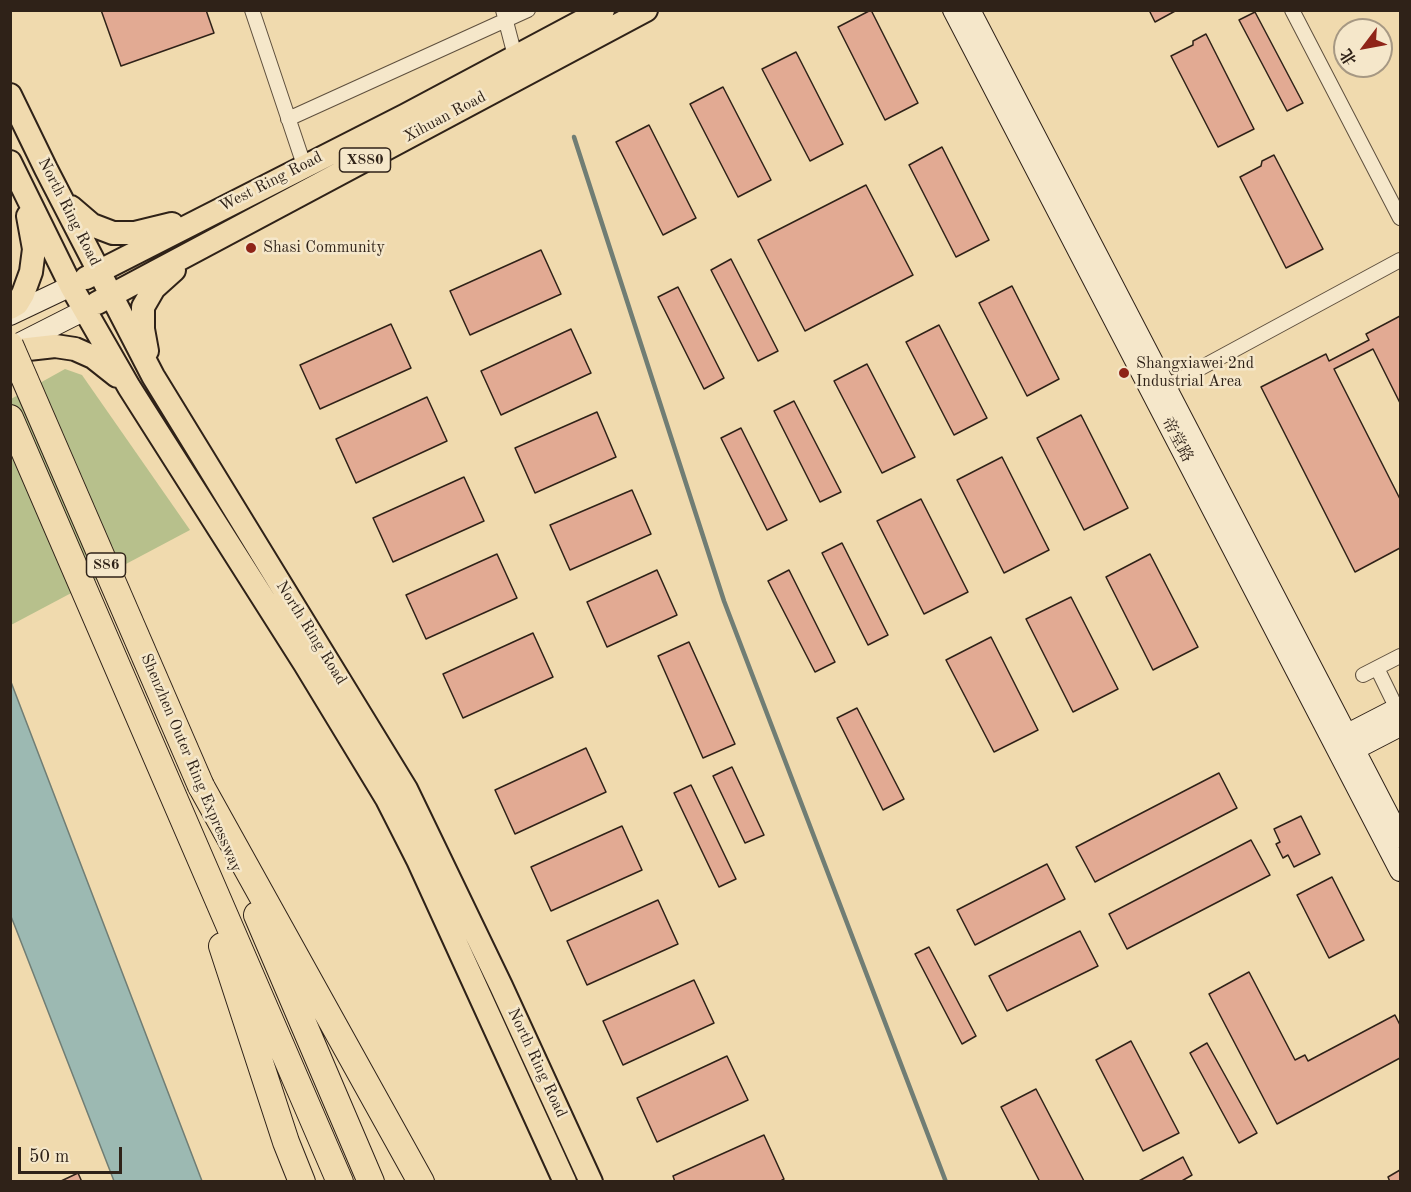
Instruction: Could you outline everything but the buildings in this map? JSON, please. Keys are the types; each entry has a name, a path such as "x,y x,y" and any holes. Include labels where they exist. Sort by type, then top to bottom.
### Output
{"highway":[{"name":"Shenzhen Outer Ring Expressway","path":"10,348 371,1182"},
{"name":"Shenzhen Outer Ring Expressway","path":"10,418 340,1182"},
{"path":"201,786 421,1182"},
{"path":"174,797 286,1142 302,1182"}],"main road":[{"name":"West Ring Road","path":"71,286 304,165 406,115 603,10"},
{"name":"Xihuan Road","path":"85,310 646,10"},
{"name":"North Ring Road","path":"10,95 153,376 406,789 501,986 591,1182"},
{"path":"10,308 17,304 23,294 33,261 33,238 15,171"},
{"name":"North Ring Road","path":"15,171 71,286 129,387 305,663 387,799 418,860 565,1182"},
{"path":"60,196 92,225 113,233 135,233 206,216"},
{"path":"153,376 142,329 143,307 154,288 196,250"},
{"path":"10,348 55,346 75,349 93,357 129,387"}],"street":[{"path":"252,10 304,165"},
{"path":"288,120 504,16 528,10"},
{"name":"帝堂路","path":"953,10 1159,390 1345,745 1401,837"},
{"name":"帝堂路","path":"970,10 1159,390"},
{"path":"1292,10 1401,218"},
{"path":"504,16 515,56"},
{"path":"1159,390 1401,261"},
{"path":"10,315 71,286"},
{"path":"10,348 85,310"},
{"path":"1363,675 1401,656"},
{"path":"1345,745 1399,714 1377,668"},
{"name":"帝堂路","path":"1345,745 1401,871"}],"green space":[{"path":"65,369 82,375 190,530 11,625 11,399"}],"water":[{"path":"11,682 202,1181 114,1181 10,914"}],"waterway":[{"path":"574,137 724,601 946,1182"}],"place":[{"name":"Shasi Community","path":"251,248"},
{"name":"Shangxiawei 2nd Industrial Area","path":"1124,373"}]}
